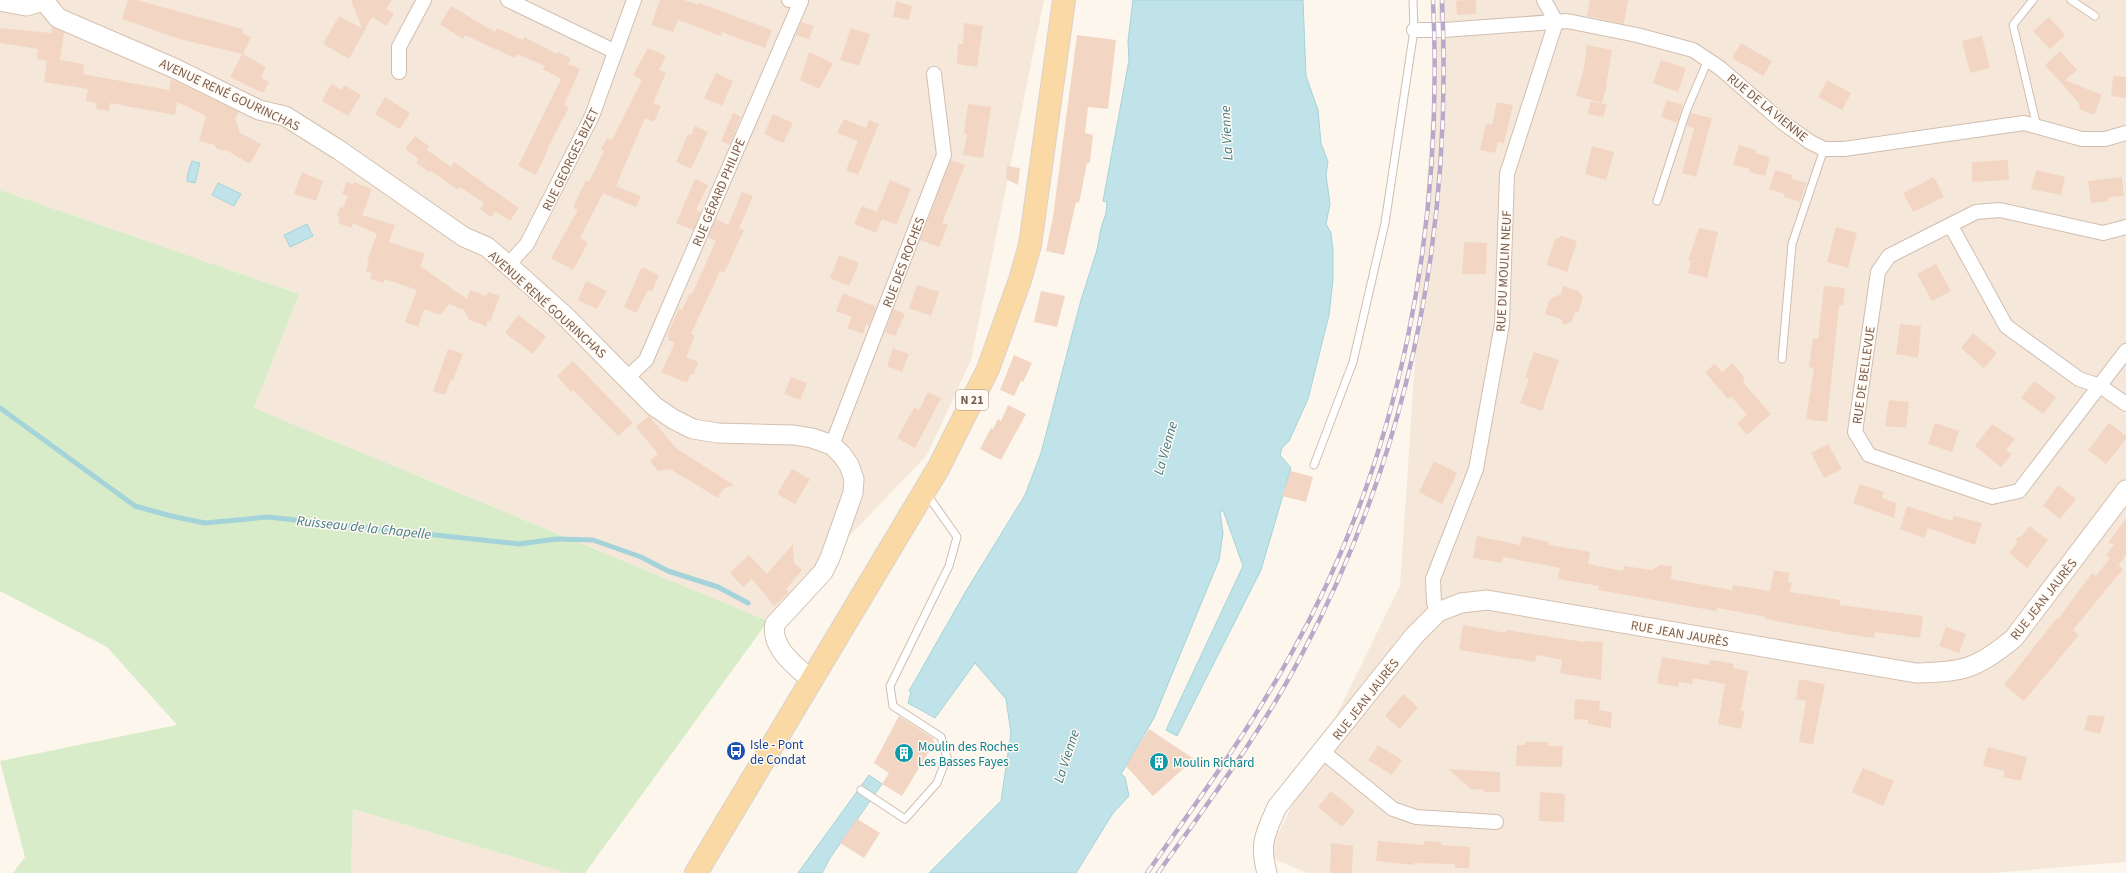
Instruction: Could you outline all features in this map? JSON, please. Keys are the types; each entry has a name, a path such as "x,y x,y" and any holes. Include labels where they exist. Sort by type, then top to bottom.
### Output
{"main road":[{"name":"N 21","path":"696,873 939,467 988,369 1020,280 1030,245 1064,0"}],"street":[{"path":"399,72 399,47 424,0"},
{"path":"508,0 614,51"},
{"name":"RUE GEORGES BIZET","path":"508,265 527,244 592,116 614,51 634,0"},
{"name":"RUE GÉRARD PHILIPE","path":"628,377 646,360 795,0"},
{"path":"1544,0 1556,22"},
{"name":"AVENUE RENÉ GOURINCHAS","path":"0,1 26,6 44,1 58,18 174,68 259,110 285,116 339,150 464,237 487,247 564,314 628,377 654,406 673,419 693,429 718,433 794,435 812,438 832,445"},
{"name":"RUE DE LA VIENNE","path":"1414,30 1451,30 1567,21 1637,35 1693,50 1708,60 1782,122 1810,142 1824,149 1844,149 2024,123 2082,139 2105,139 2126,133"},
{"name":"RUE DU MOULIN NEUF","path":"1438,612 1434,603 1433,579 1476,469 1502,324 1507,174 1556,22"},
{"name":"RUE DES ROCHES","path":"832,445 944,155 934,74"},
{"name":"RUE DE BELLEVUE","path":"2123,360 2100,386 2019,491 1992,497 1869,455 1855,432 1878,272 1889,256 1951,226 1976,212 2000,210 2103,233 2126,228"},
{"path":"1951,226 2006,326 2079,379 2100,386 2126,404"},
{"path":"811,680 777,645 773,632 775,624 823,572 830,558 852,493 854,479 849,465 832,445"},
{"name":"RUE JEAN JAURÈS","path":"1267,873 1263,859 1263,838 1278,807 1414,636 1438,612 1461,603 1487,600 1916,673 1946,672 1973,667 1994,655 2014,638 2126,490"},
{"path":"1323,752 1394,809 1416,817 1496,822"}],"lane":[{"path":"1314,465 1353,362 1386,223 1414,30 1413,0"},
{"path":"2033,0 2013,25 2037,127"},
{"path":"2071,0 2095,16"},
{"path":"1657,202 1687,109 1708,60"},
{"path":"1782,359 1792,244 1824,149"},
{"path":"860,790 905,819 937,783 947,757 941,736 893,706 890,686 949,566 957,537 925,491"}],"shaded area":[{"path":"0,0 1044,0 971,360 927,455 768,621 254,408 299,294 0,190"},
{"path":"1439,0 2126,0 2126,862 1990,873 1307,873 1267,856 1400,586"},
{"path":"353,809 567,873 351,873"}],"green space":[{"path":"0,190 299,294 254,408 768,621 585,873 567,873 353,809 351,873 13,873 25,857 0,761 177,725 107,647 0,591"}],"water":[{"name":"La Vienne","path":"1133,0 1303,0 1306,76 1318,110 1321,143 1328,162 1326,175 1330,204 1326,224 1331,233 1333,250 1333,279 1329,315 1308,399 1289,441 1282,448 1280,455 1291,468 1261,570 1177,736 1166,730 1243,566 1223,510 1220,512 1223,533 1219,560 1154,718 1121,774 1125,777 1129,796 1113,813 1076,873 929,873 1001,801 1011,733 1006,699 975,663 935,718 908,703 911,692 909,691 966,591 1025,495 1041,453 1081,300 1097,250 1101,228 1106,213 1107,202 1103,201 1129,60 1128,41"},
{"path":"192,161 200,163 195,183 187,181"},
{"path":"218,183 241,194 234,206 212,195"},
{"path":"307,224 313,236 290,247 284,235"},
{"path":"869,775 882,784 830,858 822,873 798,873"}],"building":[{"path":"128,0 137,0 243,29 242,33 251,37 243,54 266,67 261,77 269,82 263,93 230,77 242,54 179,39 122,19"},
{"path":"351,0 392,0 386,9 394,13 387,26 372,17 349,59 323,44 339,16 362,28"},
{"path":"660,0 684,0 699,5 699,3 772,30 765,48 722,32 721,36 678,20 673,32 651,25"},
{"path":"1476,0 1476,14 1457,15 1456,1"},
{"path":"1590,0 1628,0 1624,24 1587,16"},
{"path":"896,1 912,6 909,20 893,17"},
{"path":"451,6 495,32 497,28 523,40 524,37 557,54 558,52 571,58 568,64 580,69 564,105 569,107 536,175 518,166 561,79 543,69 545,66 517,54 514,58 465,35 463,39 440,24"},
{"path":"2049,17 2065,35 2050,49 2033,31"},
{"path":"801,22 814,26 809,39 796,35"},
{"path":"964,23 983,26 977,67 957,64 958,44 963,44"},
{"path":"52,27 64,32 60,60 84,64 83,74 169,90 171,79 239,112 235,118 240,133 261,144 250,164 226,150 222,151 216,148 215,145 199,141 206,116 177,102 175,115 110,103 109,111 96,109 97,103 86,101 88,89 44,82 47,61 37,59 38,49 0,43 0,28 51,33"},
{"path":"851,28 870,34 859,66 840,60"},
{"path":"1077,35 1116,40 1108,109 1088,107 1085,133 1093,135 1090,163 1087,163 1079,203 1076,202 1064,255 1046,251 1053,217"},
{"path":"1982,36 1990,68 1970,73 1962,41"},
{"path":"1741,43 1772,61 1763,76 1732,58"},
{"path":"1587,45 1612,50 1607,86 1602,103 1576,96 1584,68"},
{"path":"648,48 666,56 659,70 666,73 653,103 661,106 654,122 645,118 616,186 641,196 636,207 603,193 580,238 588,243 573,270 551,258 578,210 573,207 586,180 589,182 604,151 601,150 607,138 612,140 642,80 633,75"},
{"path":"2060,51 2077,70 2065,80 2102,95 2094,115 2080,109 2079,103 2045,65"},
{"path":"809,52 833,63 819,89 800,80"},
{"path":"1661,60 1686,68 1678,92 1653,83"},
{"path":"716,73 733,81 722,106 704,98"},
{"path":"2113,76 2126,77 2126,98 2111,96"},
{"path":"1827,80 1851,93 1842,110 1818,97"},
{"path":"331,84 342,90 344,85 361,95 348,116 322,101"},
{"path":"385,97 410,113 400,129 375,114"},
{"path":"1667,100 1683,105 1677,123 1661,117"},
{"path":"1591,101 1607,105 1603,117 1587,114"},
{"path":"1497,102 1513,105 1504,143 1498,142 1495,153 1480,150 1486,124 1492,125"},
{"path":"968,104 991,107 983,158 963,155 967,134 964,133"},
{"path":"733,113 741,117 730,145 721,141"},
{"path":"1691,113 1712,118 1696,177 1682,173 1694,128 1687,126"},
{"path":"773,114 793,123 783,143 764,134"},
{"path":"844,119 866,128 869,120 879,124 858,175 846,170 858,141 837,133"},
{"path":"695,126 708,132 691,169 676,162 688,134 691,135"},
{"path":"415,136 429,146 427,150 451,167 454,162 519,208 510,221 495,211 491,217 480,209 484,203 460,187 458,190 431,171 429,172 416,163 419,159 405,149"},
{"path":"1739,145 1756,150 1755,153 1770,157 1765,176 1749,172 1750,169 1733,165"},
{"path":"1592,146 1614,152 1606,180 1585,174"},
{"path":"951,160 965,165 942,223 948,225 939,247 920,240"},
{"path":"2008,160 2009,180 1972,182 1972,162"},
{"path":"1007,166 1020,168 1018,185 1006,179"},
{"path":"1775,170 1792,175 1791,178 1806,183 1800,202 1784,197 1785,194 1769,189"},
{"path":"2036,170 2065,177 2061,195 2031,189"},
{"path":"302,172 323,181 316,201 294,194"},
{"path":"1934,177 1944,197 1913,212 1903,193"},
{"path":"2122,177 2124,196 2108,197 2109,201 2091,203 2088,181"},
{"path":"695,179 708,185 696,210 701,212 693,230 676,223"},
{"path":"890,180 911,189 896,225 882,219 876,233 854,224 862,206 877,212"},
{"path":"347,182 353,184 354,182 372,189 362,215 395,225 389,242 425,254 420,266 467,299 470,290 486,296 488,292 500,296 490,322 488,320 486,326 469,320 464,310 449,304 440,315 424,309 418,327 405,322 417,290 385,279 383,283 370,279 372,273 366,271 369,262 367,261 377,234 353,223 351,228 338,223 340,217 337,216 340,207 343,208 348,196 342,194"},
{"path":"742,192 753,196 739,228 744,230 724,273 720,271 691,334 695,336 686,357 698,362 693,375 691,374 687,382 682,381 661,372 675,343 668,340 669,337 667,336 679,308 682,310 690,293 692,294 716,241 708,237 716,219 728,225"},
{"path":"1836,227 1857,233 1848,268 1827,262"},
{"path":"1699,228 1718,232 1707,278 1688,273 1691,261 1688,260"},
{"path":"1562,236 1577,241 1567,272 1546,265 1555,240"},
{"path":"1464,242 1487,243 1486,274 1462,274"},
{"path":"839,255 859,263 849,286 830,278"},
{"path":"1936,264 1951,291 1932,301 1917,274"},
{"path":"642,267 659,275 652,291 648,290 636,313 624,307"},
{"path":"586,281 607,291 597,309 578,300"},
{"path":"917,285 939,292 931,316 909,308"},
{"path":"1563,286 1579,291 1583,298 1578,313 1575,312 1572,321 1564,325 1561,319 1545,314 1549,300 1561,294"},
{"path":"1824,286 1845,288 1843,305 1839,305 1827,422 1806,419 1814,368 1809,367 1813,338 1818,339"},
{"path":"1041,291 1065,296 1057,327 1034,322"},
{"path":"843,293 876,307 869,326 866,324 863,334 847,328 852,317 836,311"},
{"path":"893,309 905,314 895,336 885,332"},
{"path":"518,315 546,336 533,354 505,333"},
{"path":"1900,324 1921,326 1918,358 1896,354"},
{"path":"1973,333 1997,353 1984,368 1961,348"},
{"path":"893,348 909,354 902,372 887,366"},
{"path":"448,349 463,354 453,380 451,379 445,395 433,391"},
{"path":"1534,352 1559,360 1542,411 1520,403 1529,379 1525,377"},
{"path":"1014,355 1032,363 1014,396 1000,390"},
{"path":"573,361 633,423 618,436 573,390 571,392 557,376"},
{"path":"1732,363 1745,378 1743,381 1745,385 1771,414 1747,435 1737,423 1747,415 1731,396 1728,399 1705,372 1715,364 1722,372"},
{"path":"791,377 807,383 800,400 784,394"},
{"path":"2034,381 2056,397 2043,414 2021,398"},
{"path":"928,392 941,398 915,448 897,438 914,408 919,410"},
{"path":"1889,400 1909,402 1906,428 1885,426"},
{"path":"1008,405 1026,414 1001,460 980,449 991,428 993,429 998,419 1001,421"},
{"path":"649,416 677,449 734,485 723,489 718,498 670,469 658,471 650,461 658,454 636,427"},
{"path":"1935,423 1959,431 1952,452 1928,444"},
{"path":"2109,423 2126,436 2126,439 2106,464 2088,450"},
{"path":"1992,424 2015,439 2006,450 2012,454 2001,467 1975,446"},
{"path":"1828,444 1842,469 1824,478 1811,453"},
{"path":"1434,461 1457,473 1442,504 1419,492"},
{"path":"792,469 810,479 795,504 777,494"},
{"path":"1291,471 1313,477 1306,502 1282,496"},
{"path":"1860,484 1884,492 1882,498 1896,503 1894,518 1853,503"},
{"path":"2058,485 2076,499 2060,519 2043,506"},
{"path":"1907,506 1952,521 1954,516 1982,523 1975,545 1928,528 1924,538 1900,529"},
{"path":"2126,519 2126,555 2119,565 2106,555 2114,544 2108,543"},
{"path":"2029,526 2048,540 2027,568 2009,553 2017,543 2016,538 2022,536"},
{"path":"1477,536 1520,545 1522,536 1549,542 1549,545 1590,552 1588,564 1623,571 1624,566 1652,570 1660,565 1672,566 1671,579 1732,590 1733,585 1770,591 1774,570 1789,573 1788,582 1792,582 1790,592 1840,600 1840,605 1923,616 1920,638 1875,632 1874,638 1852,635 1765,619 1766,617 1717,608 1716,611 1598,590 1599,586 1558,579 1560,568 1503,557 1502,563 1473,558"},
{"path":"793,544 794,563 802,570 786,589 789,592 774,606 752,579 743,587 730,573 749,555 767,574"},
{"path":"2110,558 2123,569 2073,630 2079,635 2024,701 2004,685 2057,618 2058,619 2092,573 2096,576"},
{"path":"1463,625 1506,633 1506,630 1584,642 1603,642 1601,680 1560,673 1562,660 1537,655 1535,662 1459,650"},
{"path":"1946,627 1966,634 1959,653 1939,646"},
{"path":"1662,657 1709,665 1710,660 1734,664 1733,668 1748,671 1741,711 1745,711 1741,729 1718,724 1725,684 1693,678 1692,684 1679,682 1678,687 1657,683"},
{"path":"1799,679 1825,684 1813,744 1799,742 1806,701 1796,699"},
{"path":"1403,694 1418,707 1400,729 1385,716"},
{"path":"1575,699 1600,701 1599,710 1612,712 1611,728 1588,724 1588,720 1574,719"},
{"path":"2088,715 2105,716 2100,734 2084,730"},
{"name":"Moulin des Roches Les Basses Fayes","path":"899,716 933,738 934,743 902,796 882,784 889,773 874,763"},
{"name":"Moulin Richard","path":"1149,729 1194,759 1153,796 1126,766"},
{"path":"1525,742 1548,742 1547,746 1563,746 1562,767 1516,766 1517,745 1525,745"},
{"path":"1378,745 1402,760 1392,775 1368,760"},
{"path":"1988,747 2027,757 2021,781 2003,777 2005,771 1983,766"},
{"path":"1863,768 1894,781 1883,806 1852,792"},
{"path":"1448,769 1500,772 1500,792 1484,792 1484,790 1471,789"},
{"path":"1331,791 1355,811 1342,827 1318,807"},
{"path":"1540,792 1565,794 1564,822 1539,821"},
{"path":"857,819 880,833 864,858 840,843"},
{"path":"1378,841 1424,845 1424,841 1441,842 1441,845 1470,847 1469,868 1455,868 1455,864 1414,863 1414,865 1376,861"},
{"path":"1331,843 1353,846 1352,873 1330,873"}],"waterway":[{"name":"Ruisseau de la Chapelle","path":"0,408 135,506 171,516 205,523 268,517 519,544 556,539 593,540 641,557 668,571 718,587 748,603"}],"railway":[{"path":"1147,873 1222,766 1274,684 1329,580 1361,501 1387,421 1408,338 1422,254 1431,170 1435,85 1433,0"},
{"path":"1158,873 1215,794 1269,713 1285,685 1301,656 1339,578 1371,500 1396,420 1416,338 1431,255 1440,172 1444,86 1442,0"}],"place":[{"name":"Isle - Pont de Condat","path":"736,751"},
{"name":"Moulin des Roches Les Basses Fayes","path":"904,753"},
{"name":"Moulin Richard","path":"1159,762"}]}
